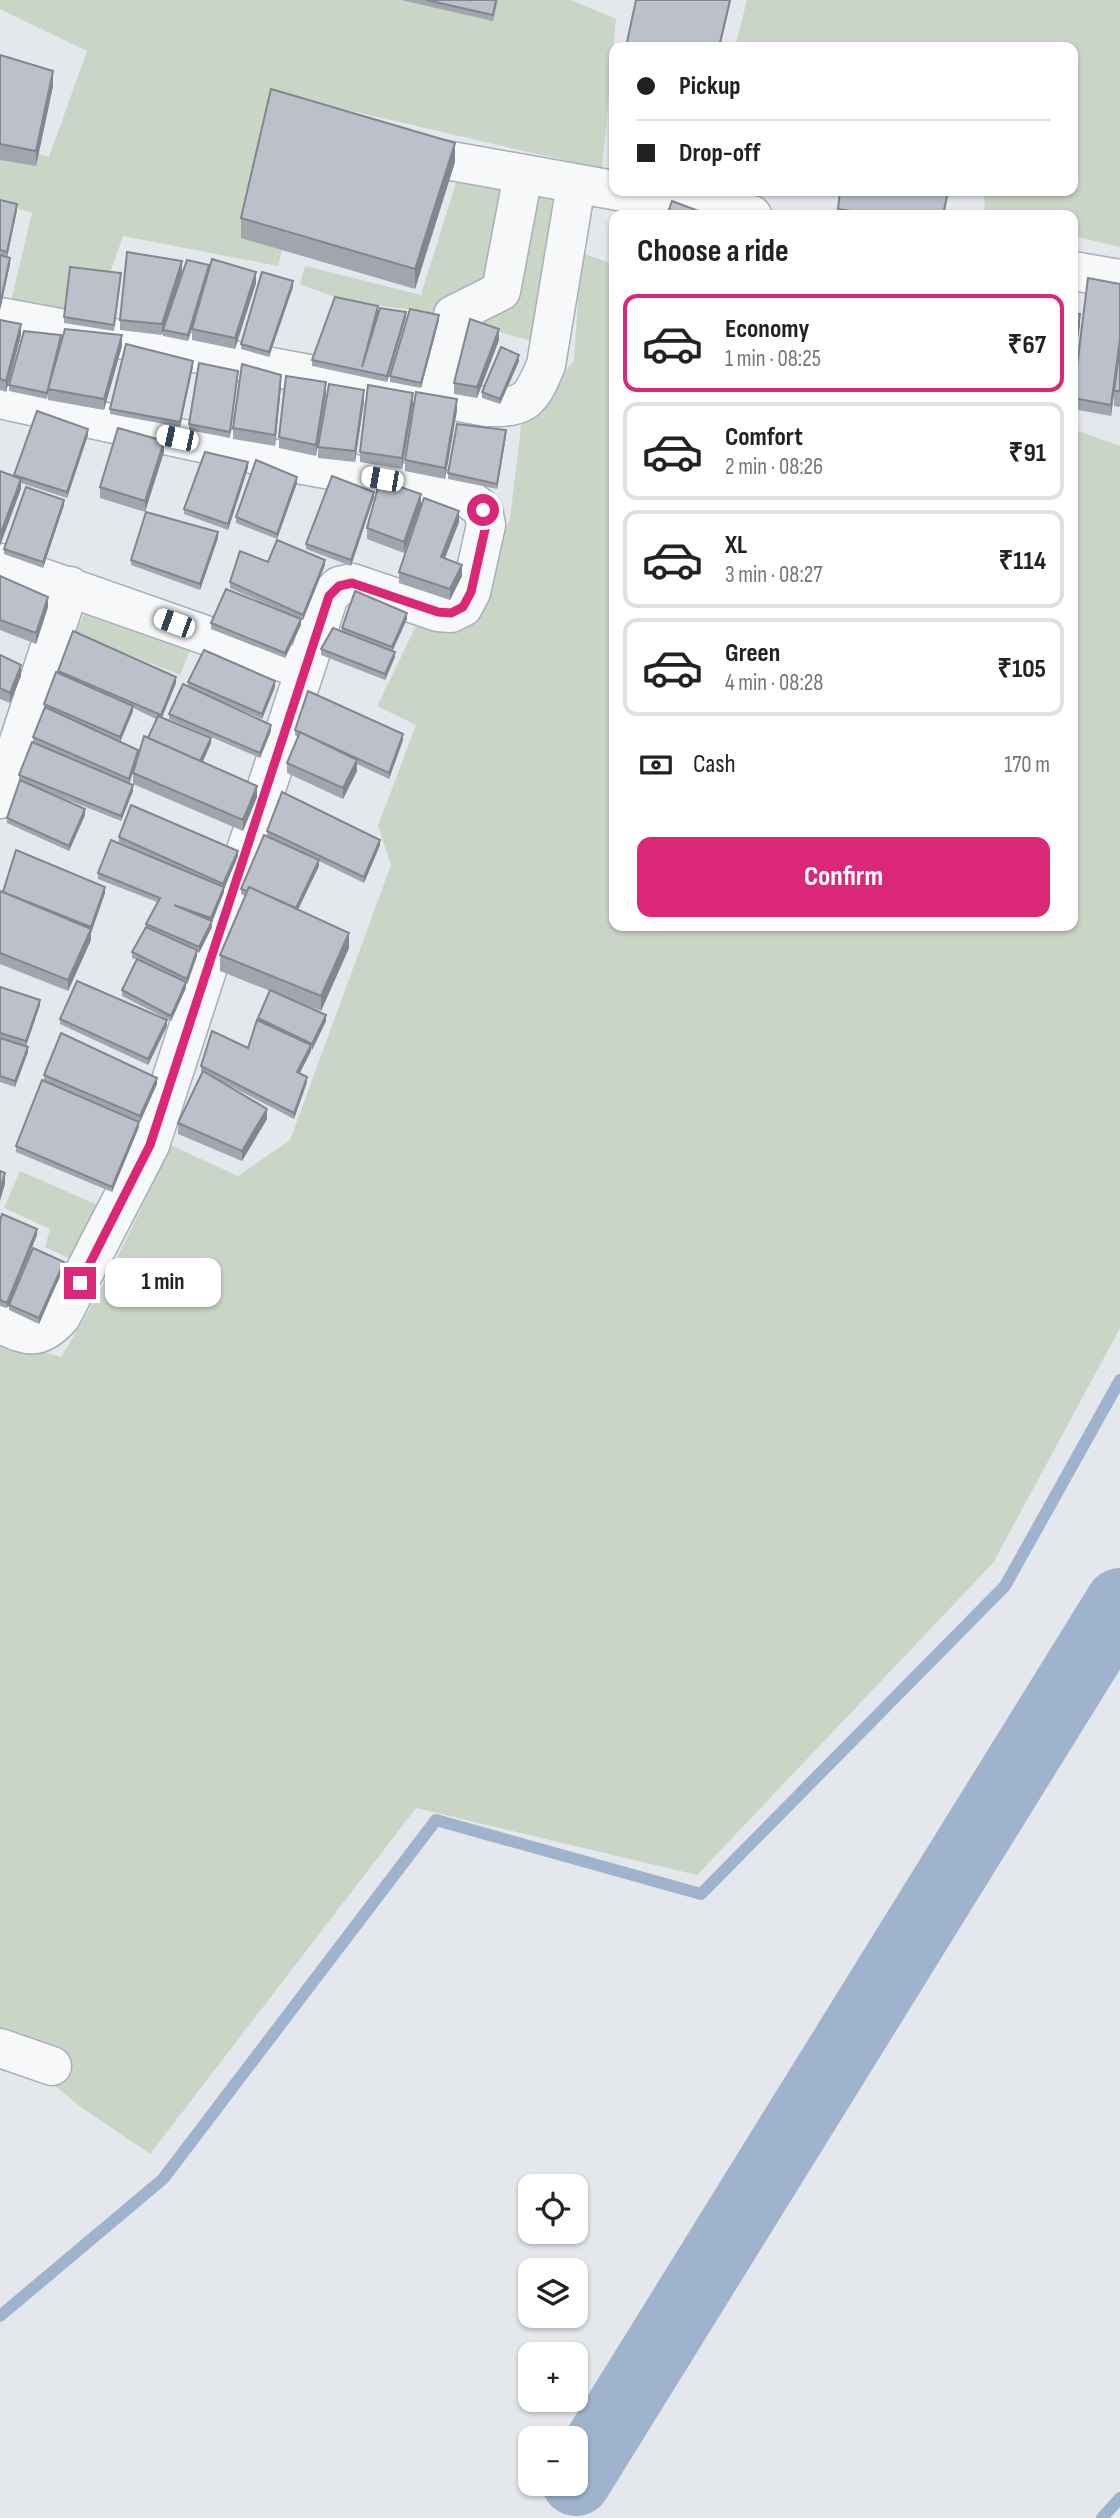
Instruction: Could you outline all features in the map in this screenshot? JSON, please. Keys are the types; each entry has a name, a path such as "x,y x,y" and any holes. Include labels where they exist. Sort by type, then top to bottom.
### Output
{"street":[{"path":"418,155 609,191"},
{"path":"437,398 453,315 501,291 523,175"},
{"path":"0,317 487,407 513,408 527,399 537,387 546,365 576,185"},
{"path":"641,196 723,210"},
{"path":"1078,272 1120,279"},
{"path":"0,399 303,466 461,493 483,510 486,525 471,592 463,607 451,613 438,612 352,583 339,586 329,596 150,1145 61,1317 48,1331 37,1334 24,1334 0,1324"},
{"path":"0,563 305,670"},
{"path":"0,799 70,586"},
{"path":"0,2048 52,2066"}],"green space":[{"path":"0,0 571,0 616,19 614,42 609,42 609,94 602,169 322,104 278,266 123,236 96,313 11,302 32,213 0,203 0,141 49,157 87,51 0,9"},
{"path":"747,0 1120,0 1120,247 1078,237 1078,210 985,210 984,196 1078,196 1078,42 736,42"},
{"path":"460,170 514,181 492,287 443,314 345,301 300,284 305,266 421,295"},
{"path":"529,184 567,191 539,343 462,322 506,298"},
{"path":"581,253 609,262 609,931 1078,931 1078,431 1120,446 1120,1328 993,1563 697,1875 416,1808 150,2154 81,2107 0,2041 0,1339 61,1357 119,1253 170,1145 238,1176 290,1140 391,865 378,826 416,725 377,706 418,622 469,613 510,519 522,418 574,361"},
{"path":"91,600 195,639 180,675 75,633"},
{"path":"20,1171 100,1206 75,1261 45,1247 50,1229 4,1208"}],"building":[{"path":"426,0 496,0 493,15"},
{"path":"636,0 730,0 720,42 627,42"},
{"path":"0,55 53,71 36,151 0,144"},
{"path":"271,89 455,143 415,269 241,218"},
{"path":"839,196 947,196 944,210 838,209"},
{"path":"0,200 17,204 7,252 0,250"},
{"path":"672,201 696,210 669,210"},
{"path":"127,252 182,261 162,324 120,320"},
{"path":"0,255 10,258 0,305"},
{"path":"212,259 256,272 235,338 192,329"},
{"path":"187,260 209,265 188,335 163,330"},
{"path":"70,267 121,273 114,325 64,317"},
{"path":"262,272 293,281 269,352 241,344"},
{"path":"1088,278 1120,284 1120,339 1111,405 1078,399 1078,358"},
{"path":"335,297 378,306 362,367 380,308 406,312 387,376 312,360"},
{"path":"410,309 439,315 421,383 390,376"},
{"path":"470,319 499,329 477,387 454,383"},
{"path":"0,320 21,324 6,381 0,379"},
{"path":"65,329 122,335 104,399 48,389"},
{"path":"24,331 61,335 47,393 9,385"},
{"path":"126,344 193,361 180,422 110,409"},
{"path":"501,347 519,355 500,399 482,392"},
{"path":"1120,347 1120,391 1114,391"},
{"path":"199,363 238,371 230,432 189,424"},
{"path":"242,364 281,375 275,435 233,428"},
{"path":"286,376 326,382 316,445 279,437"},
{"path":"329,384 364,390 355,451 318,447"},
{"path":"368,385 413,393 402,458 360,452"},
{"path":"416,392 457,399 445,468 405,460"},
{"path":"37,411 88,429 67,492 14,475"},
{"path":"457,424 506,430 497,484 448,473"},
{"path":"118,428 164,441 145,501 100,487"},
{"path":"205,452 248,462 228,524 184,509"},
{"path":"256,460 297,477 277,534 236,517"},
{"path":"0,471 21,479 0,535"},
{"path":"332,476 374,492 351,560 306,544"},
{"path":"380,480 421,494 404,542 367,528"},
{"path":"26,487 64,500 43,562 4,549"},
{"path":"424,498 459,511 441,557 462,565 450,589 399,572"},
{"path":"146,512 218,532 200,584 131,560"},
{"path":"277,540 325,560 303,615 230,582 240,551 268,562"},
{"path":"0,576 48,597 36,633 0,620"},
{"path":"226,589 301,619 285,653 211,623"},
{"path":"355,591 407,613 392,647 342,628"},
{"path":"333,628 395,652 385,674 321,649"},
{"path":"73,631 176,677 161,715 58,671"},
{"path":"204,650 275,681 262,714 188,682"},
{"path":"0,655 21,665 10,693 0,688"},
{"path":"56,672 133,706 120,737 44,704"},
{"path":"183,684 271,725 260,753 169,714"},
{"path":"308,691 403,734 389,773 295,730"},
{"path":"45,707 138,750 129,779 33,737"},
{"path":"158,716 211,738 200,761 148,738"},
{"path":"300,732 357,760 343,788 287,763"},
{"path":"144,736 257,786 243,820 133,773"},
{"path":"32,742 133,785 121,816 19,775"},
{"path":"20,780 85,809 69,846 7,818"},
{"path":"282,792 380,840 364,877 267,831"},
{"path":"131,805 238,851 223,884 119,837"},
{"path":"264,835 319,860 296,908 249,887 247,891 241,889"},
{"path":"111,840 224,887 211,918 174,905 212,921 199,947 146,924 160,898 98,873"},
{"path":"16,850 105,887 91,927 3,892"},
{"path":"249,887 349,933 321,996 220,955"},
{"path":"0,891 91,929 68,980 0,953"},
{"path":"146,927 197,950 187,979 132,952"},
{"path":"137,959 186,982 171,1016 122,990"},
{"path":"77,981 167,1020 148,1059 60,1019"},
{"path":"0,987 40,1000 26,1041 0,1033"},
{"path":"270,990 326,1015 312,1044 258,1018"},
{"path":"257,1020 311,1045 297,1072 307,1077 294,1113 201,1066 212,1031 248,1048"},
{"path":"61,1033 157,1078 140,1116 44,1075"},
{"path":"0,1038 28,1047 15,1081 0,1076"},
{"path":"203,1071 267,1109 242,1151 178,1123"},
{"path":"42,1080 139,1122 112,1187 16,1146"},
{"path":"0,1171 5,1173 0,1190"},
{"path":"2,1214 37,1229 7,1303 0,1300"},
{"path":"33,1248 64,1262 39,1318 9,1305"}],"waterway":[{"path":"0,2316 163,2179 436,1820 701,1894 1005,1586 1120,1380"},
{"path":"588,2462 1120,1603"},
{"path":"1102,2518 1120,2498"}],"route":[{"path":"80,1283 150,1145 329,596 339,586 352,583 438,612 451,613 463,607 471,592 486,525 483,510"}]}
